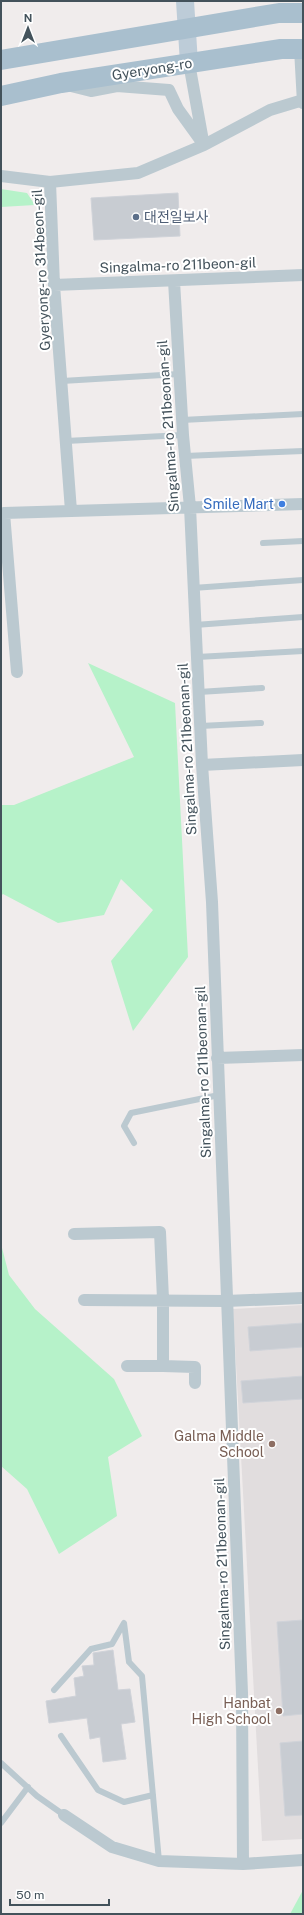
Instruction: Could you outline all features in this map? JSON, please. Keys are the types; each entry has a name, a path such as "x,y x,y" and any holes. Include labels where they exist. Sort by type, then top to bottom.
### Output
{"main road":[{"path":"1,60 279,13 303,13"},
{"name":"Gyeryong-ro","path":"1,96 61,83 189,63 281,49 302,49"}],"street":[{"path":"185,1 189,63 204,145"},
{"path":"302,49 303,103"},
{"path":"61,83 91,91 117,86 169,90 178,109 204,145"},
{"name":"Gyeryong-ro 314beon-gil","path":"71,511 54,285 50,182 138,173 204,145 270,110 303,100"},
{"path":"1,176 50,182"},
{"name":"Singalma-ro 211beon-gil","path":"54,285 303,275"},
{"name":"Singalma-ro 211beonan-gil","path":"174,281 183,435 190,507 202,765 212,902 241,1686 243,1864"},
{"path":"17,672 4,513 303,504"},
{"path":"202,765 303,760"},
{"path":"217,1058 303,1055"},
{"path":"74,1234 160,1232 163,1300 163,1366"},
{"path":"84,1300 226,1301 303,1298"},
{"path":"127,1366 195,1367 195,1383"},
{"path":"64,1815 112,1848 159,1861 243,1864 303,1860"}],"lane":[{"path":"62,381 179,374"},
{"path":"182,420 303,414"},
{"path":"66,441 183,435"},
{"path":"185,456 303,451"},
{"path":"263,543 303,541"},
{"path":"193,588 303,580"},
{"path":"195,625 303,617"},
{"path":"197,657 303,651"},
{"path":"199,692 262,688"},
{"path":"200,726 261,723"},
{"path":"134,1143 124,1126 131,1113 219,1095"},
{"path":"54,1690 91,1649 112,1644 124,1623 129,1662 142,1676 159,1861"},
{"path":"62,1736 98,1790 124,1802 153,1795"},
{"path":"1,1764 64,1815"},
{"path":"1,1824 28,1787"}],"shaded area":[{"path":"303,1305 303,1839 262,1841 233,1309"}],"green space":[{"path":"1,189 27,193 35,205 1,207"},
{"path":"88,663 175,703 188,957 133,1031 111,961 153,910 121,879 104,915 58,923 3,894 1,896 1,805 14,805 134,757"},
{"path":"1,1244 9,1275 35,1309 114,1379 142,1436 108,1457 117,1516 59,1554 27,1489 1,1466"},
{"path":"303,1890 303,1914 290,1914"}],"building":[{"name":"대전일보사","path":"178,193 180,236 94,240 91,198"},
{"path":"303,1323 303,1347 250,1351 248,1327"},
{"path":"303,1376 303,1399 243,1403 241,1381"},
{"path":"303,1620 303,1714 283,1716 277,1622"},
{"path":"113,1650 118,1690 130,1689 135,1722 121,1724 126,1759 103,1762 100,1737 90,1739 87,1718 49,1723 46,1701 76,1696 74,1678 84,1676 82,1666 94,1665 93,1653"},
{"path":"303,1741 303,1815 285,1816 280,1743"}],"place":[{"name":"대전일보사","path":"136,217"},
{"name":"Smile Mart","path":"282,504"},
{"name":"Galma Middle School","path":"272,1444"},
{"name":"Hanbat High School","path":"279,1711"}]}
